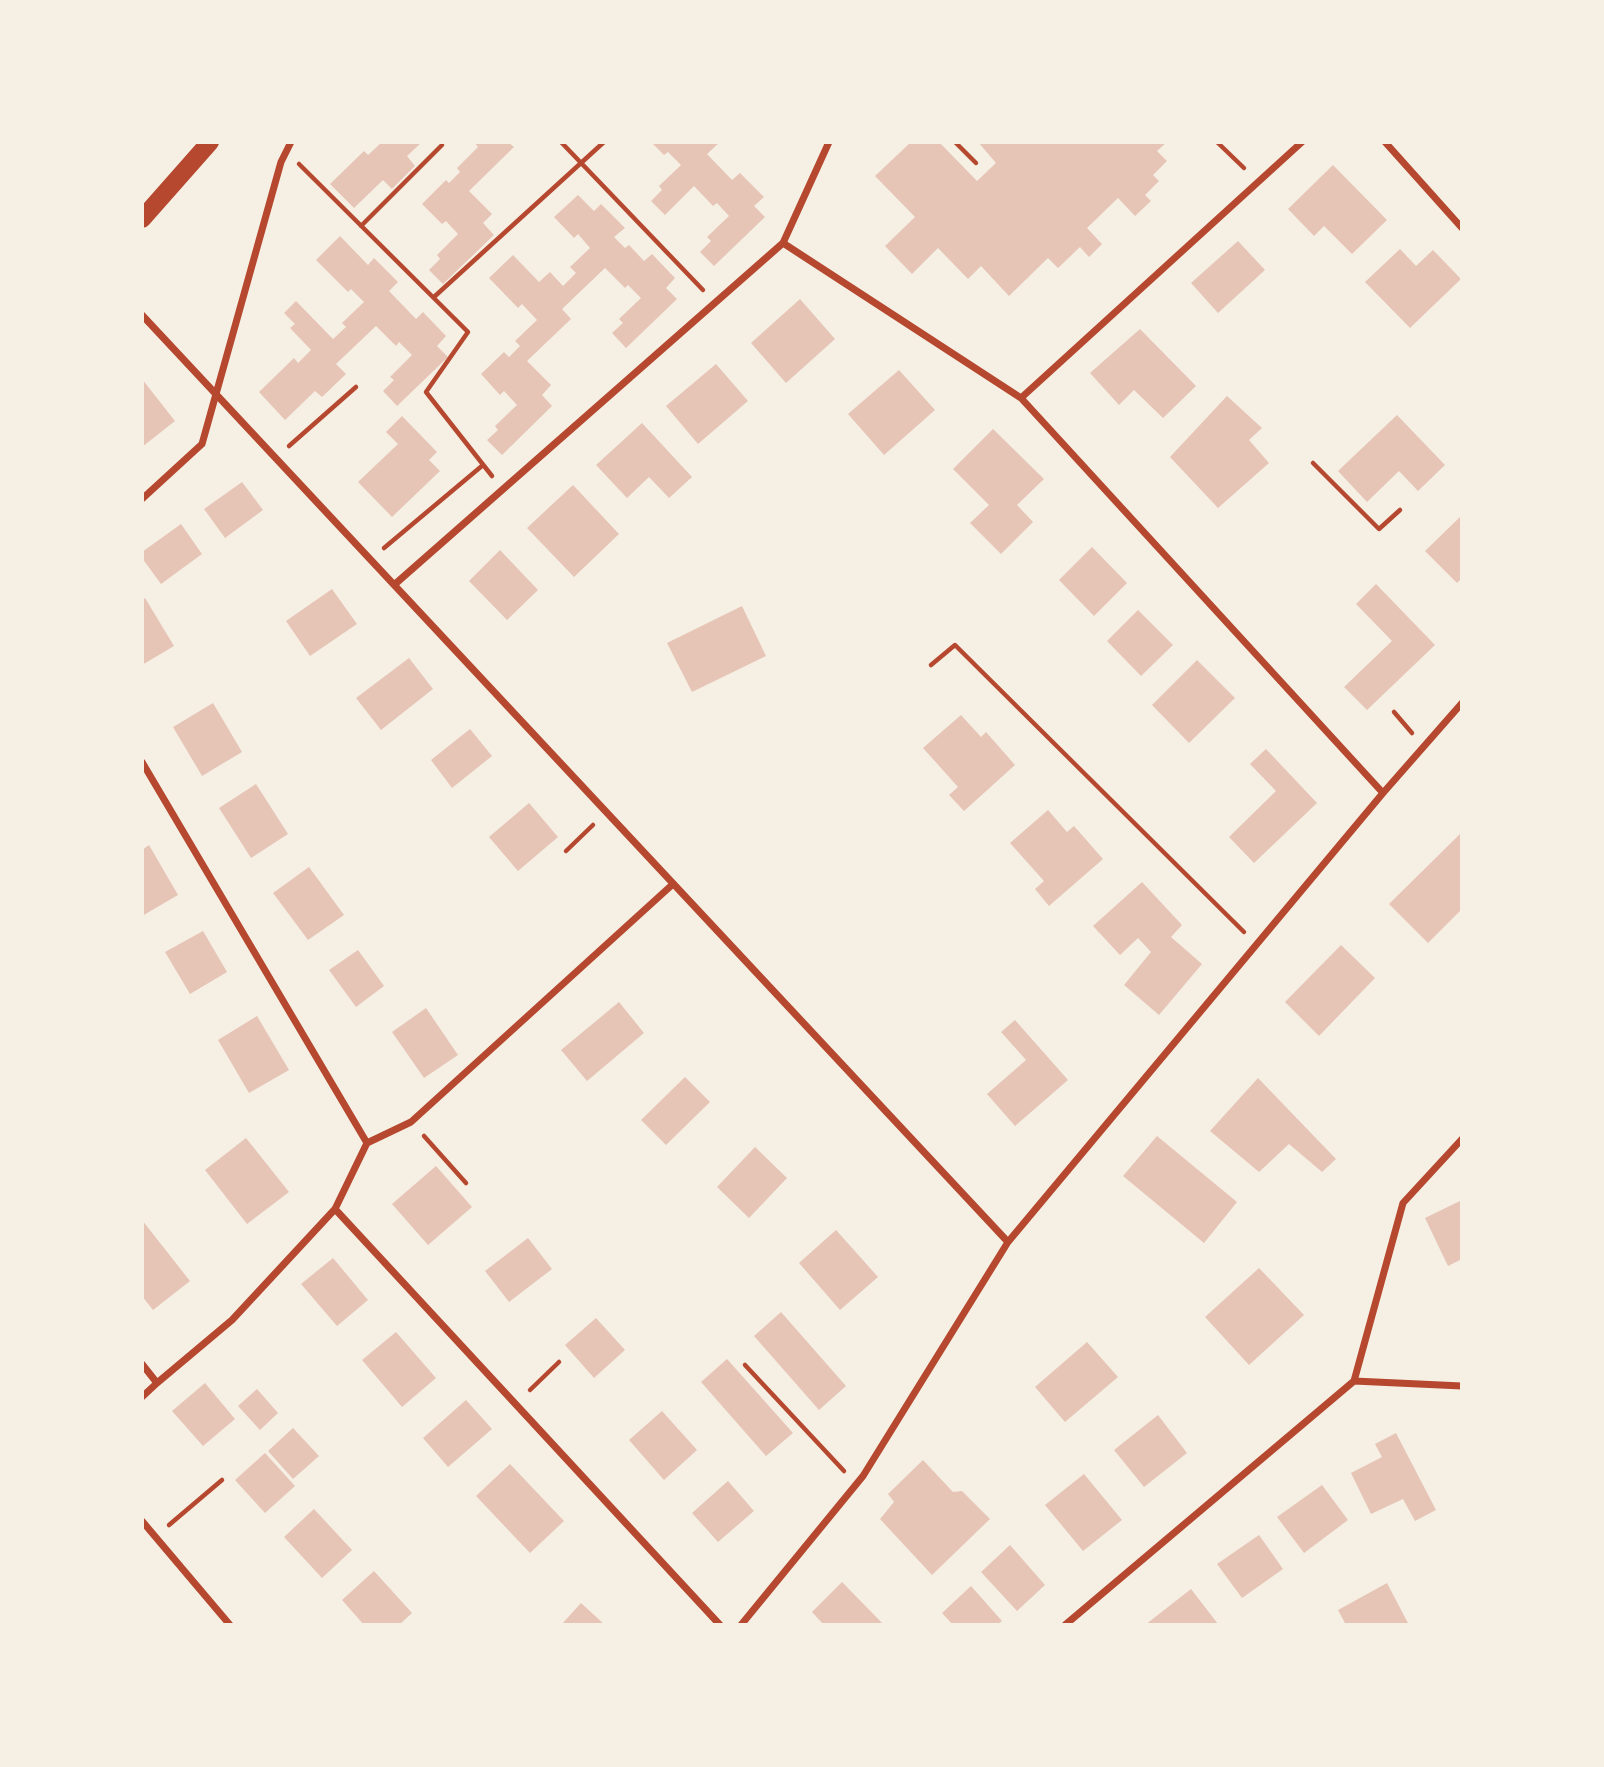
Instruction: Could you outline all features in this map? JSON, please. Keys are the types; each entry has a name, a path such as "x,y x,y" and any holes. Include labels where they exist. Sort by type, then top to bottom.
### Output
{"main road":[{"path":"142,219 210,142"}],"street":[{"path":"142,499 202,443 286,151 291,142"},
{"path":"394,585 783,243 829,142"},
{"path":"1021,398 1257,180 1302,142"},
{"path":"1385,142 1462,229"},
{"path":"783,243 1021,398 1383,793"},
{"path":"142,315 1008,1241"},
{"path":"741,1625 856,1485 1008,1241 1383,793 1462,703"},
{"path":"142,762 367,1143"},
{"path":"142,1397 232,1320 335,1209 367,1143 411,1122 673,884"},
{"path":"1065,1625 1354,1381 1403,1203 1462,1139"},
{"path":"335,1209 720,1625"},
{"path":"142,1364 157,1383"},
{"path":"1354,1381 1462,1386"},
{"path":"142,1521 230,1625"}],"path":[{"path":"561,142 716,303"},
{"path":"434,297 604,142"},
{"path":"955,142 976,163"},
{"path":"1217,142 1257,180"},
{"path":"361,226 442,145"},
{"path":"286,151 468,332 426,392 503,490"},
{"path":"275,458 356,387"},
{"path":"1313,463 1379,529 1400,510"},
{"path":"369,559 484,465"},
{"path":"931,665 955,645 1256,945"},
{"path":"566,851 606,813"},
{"path":"411,1122 466,1183"},
{"path":"516,1404 559,1362"},
{"path":"746,1365 856,1485"},
{"path":"155,1537 222,1480"}],"building":[{"path":"382,142 422,142 407,156 415,166 392,189 383,180 354,208 330,184 364,151 368,155"},
{"path":"474,142 508,142 514,147 469,191 492,214 483,223 494,235 443,284 429,270 440,259 437,255 458,234 446,221 442,224 422,204 446,180 449,183 460,172 457,168 478,147"},
{"path":"651,142 720,142 707,154 732,180 740,173 764,197 754,206 765,217 714,266 700,252 711,241 707,237 729,216 717,203 713,206 694,186 665,215 651,201 662,190 659,186 681,165 668,152 664,155"},
{"path":"911,142 939,142 977,181 996,163 978,142 1167,142 1157,151 1167,161 1153,175 1159,181 1145,195 1151,201 1135,216 1118,198 1087,228 1102,244 1089,257 1080,247 1058,268 1048,258 1009,296 981,266 968,279 938,248 912,274 885,246 915,217 875,176"},
{"path":"1333,165 1387,220 1352,254 1324,226 1314,236 1288,209"},
{"path":"578,195 594,211 601,204 625,228 614,237 625,248 629,245 644,261 652,254 675,278 666,288 677,299 626,348 612,333 623,323 619,319 641,298 628,285 625,288 605,268 562,309 571,319 527,361 551,385 542,395 552,406 502,455 487,440 498,430 495,426 517,405 504,391 500,395 481,374 504,352 509,357 520,346 515,341 537,320 522,304 518,308 489,278 513,255 539,282 550,272 563,286 576,273 570,267 590,248 578,234 574,238 554,217"},
{"path":"340,236 368,265 374,258 398,282 389,291 416,319 423,312 446,336 437,346 448,357 397,406 383,391 394,380 390,377 412,355 399,342 396,346 376,326 336,364 346,374 322,397 315,391 285,420 259,392 294,358 298,363 311,350 290,328 295,324 284,313 296,301 333,339 346,327 342,323 364,302 351,289 348,292 316,260"},
{"path":"1238,241 1265,270 1218,313 1191,283"},
{"path":"1400,249 1416,266 1433,250 1461,279 1410,328 1365,282"},
{"path":"800,299 835,339 786,383 751,343"},
{"path":"1140,329 1196,386 1163,418 1134,390 1119,405 1090,373"},
{"path":"716,364 748,401 698,444 666,406"},
{"path":"899,370 935,410 884,455 848,414"},
{"path":"142,379 175,421 142,447"},
{"path":"1227,396 1262,428 1249,440 1269,463 1218,508 1170,457"},
{"path":"1397,415 1445,465 1418,491 1399,471 1367,502 1338,471"},
{"path":"402,416 437,452 429,460 440,471 392,517 358,482 398,444 386,432"},
{"path":"642,423 692,477 669,498 649,477 627,498 596,465"},
{"path":"993,429 1044,479 1017,505 1033,522 1001,554 970,523 989,505 953,469"},
{"path":"242,482 263,510 225,538 204,509"},
{"path":"573,485 619,534 574,577 527,528"},
{"path":"1462,515 1462,578 1457,583 1425,551"},
{"path":"181,524 202,554 161,584 142,558 142,552"},
{"path":"1092,547 1127,583 1094,616 1059,580"},
{"path":"500,550 538,590 507,620 469,581"},
{"path":"1376,584 1435,645 1367,710 1344,687 1392,641 1356,604"},
{"path":"332,589 357,624 310,656 286,621"},
{"path":"145,598 174,646 142,665 142,600"},
{"path":"742,606 766,656 692,692 667,643"},
{"path":"1138,610 1173,645 1141,676 1107,641"},
{"path":"409,658 433,689 381,730 356,698"},
{"path":"1197,660 1235,698 1189,743 1152,705"},
{"path":"213,703 242,752 202,776 173,727"},
{"path":"961,715 981,737 986,732 1015,765 964,811 949,795 958,787 923,748"},
{"path":"470,729 492,756 452,788 431,760"},
{"path":"1266,749 1317,803 1254,863 1229,837 1276,791 1250,764"},
{"path":"256,784 288,834 251,858 219,808"},
{"path":"529,803 558,837 518,871 489,837"},
{"path":"1048,810 1067,832 1074,826 1103,859 1049,906 1035,889 1044,881 1010,843"},
{"path":"1462,832 1462,909 1428,943 1389,904"},
{"path":"149,845 178,895 142,916 142,850"},
{"path":"309,867 344,915 308,940 273,893"},
{"path":"1142,882 1182,925 1171,937 1202,964 1159,1015 1124,985 1151,952 1138,938 1120,955 1093,926"},
{"path":"203,931 227,972 190,994 165,952"},
{"path":"1341,945 1375,978 1319,1036 1285,1002"},
{"path":"358,950 384,986 356,1007 329,970"},
{"path":"619,1002 644,1033 587,1081 561,1050"},
{"path":"426,1008 458,1055 424,1078 392,1032"},
{"path":"257,1016 289,1070 249,1093 218,1040"},
{"path":"1015,1020 1068,1080 1015,1126 987,1094 1026,1060 1001,1032"},
{"path":"685,1077 710,1102 666,1145 641,1120"},
{"path":"1258,1078 1336,1159 1322,1172 1289,1144 1259,1172 1210,1131"},
{"path":"1157,1136 1237,1202 1204,1243 1123,1176"},
{"path":"246,1138 289,1192 247,1224 205,1170"},
{"path":"755,1147 787,1178 749,1218 717,1187"},
{"path":"436,1166 472,1207 428,1245 392,1204"},
{"path":"1462,1200 1462,1259 1448,1266 1425,1218"},
{"path":"142,1220 190,1281 153,1310 142,1296"},
{"path":"836,1230 878,1277 840,1310 799,1263"},
{"path":"528,1238 552,1269 509,1302 485,1271"},
{"path":"333,1258 368,1300 337,1326 301,1284"},
{"path":"1259,1268 1304,1315 1249,1365 1205,1317"},
{"path":"781,1312 846,1386 819,1410 754,1336"},
{"path":"596,1318 625,1350 594,1378 565,1345"},
{"path":"396,1332 436,1378 402,1407 362,1360"},
{"path":"1087,1342 1118,1377 1065,1422 1035,1387"},
{"path":"727,1359 793,1433 766,1456 701,1382"},
{"path":"205,1383 235,1419 203,1446 172,1411"},
{"path":"257,1389 278,1413 260,1430 238,1406"},
{"path":"466,1400 492,1429 448,1467 423,1438"},
{"path":"662,1411 697,1450 664,1480 629,1440"},
{"path":"1158,1415 1187,1453 1144,1487 1114,1450"},
{"path":"293,1428 319,1456 293,1479 268,1451"},
{"path":"1396,1433 1436,1510 1415,1521 1403,1499 1371,1514 1351,1473 1382,1457 1375,1444"},
{"path":"265,1453 295,1486 265,1513 235,1480"},
{"path":"923,1460 953,1492 962,1491 990,1519 932,1575 880,1519 894,1502 888,1494"},
{"path":"510,1464 564,1521 530,1553 476,1496"},
{"path":"1084,1474 1122,1520 1083,1551 1045,1505"},
{"path":"728,1481 754,1511 718,1542 692,1513"},
{"path":"1322,1485 1348,1520 1304,1553 1277,1517"},
{"path":"314,1509 352,1550 322,1578 284,1537"},
{"path":"1259,1535 1283,1569 1242,1598 1217,1564"},
{"path":"1010,1545 1045,1585 1017,1611 981,1572"},
{"path":"374,1571 412,1613 399,1625 364,1625 342,1600"},
{"path":"842,1582 884,1625 824,1625 812,1612"},
{"path":"1387,1583 1409,1625 1346,1625 1338,1610"},
{"path":"971,1586 1002,1621 997,1625 953,1625 942,1613"},
{"path":"1191,1589 1218,1624 1145,1625"},
{"path":"581,1603 605,1625 561,1625"}]}
